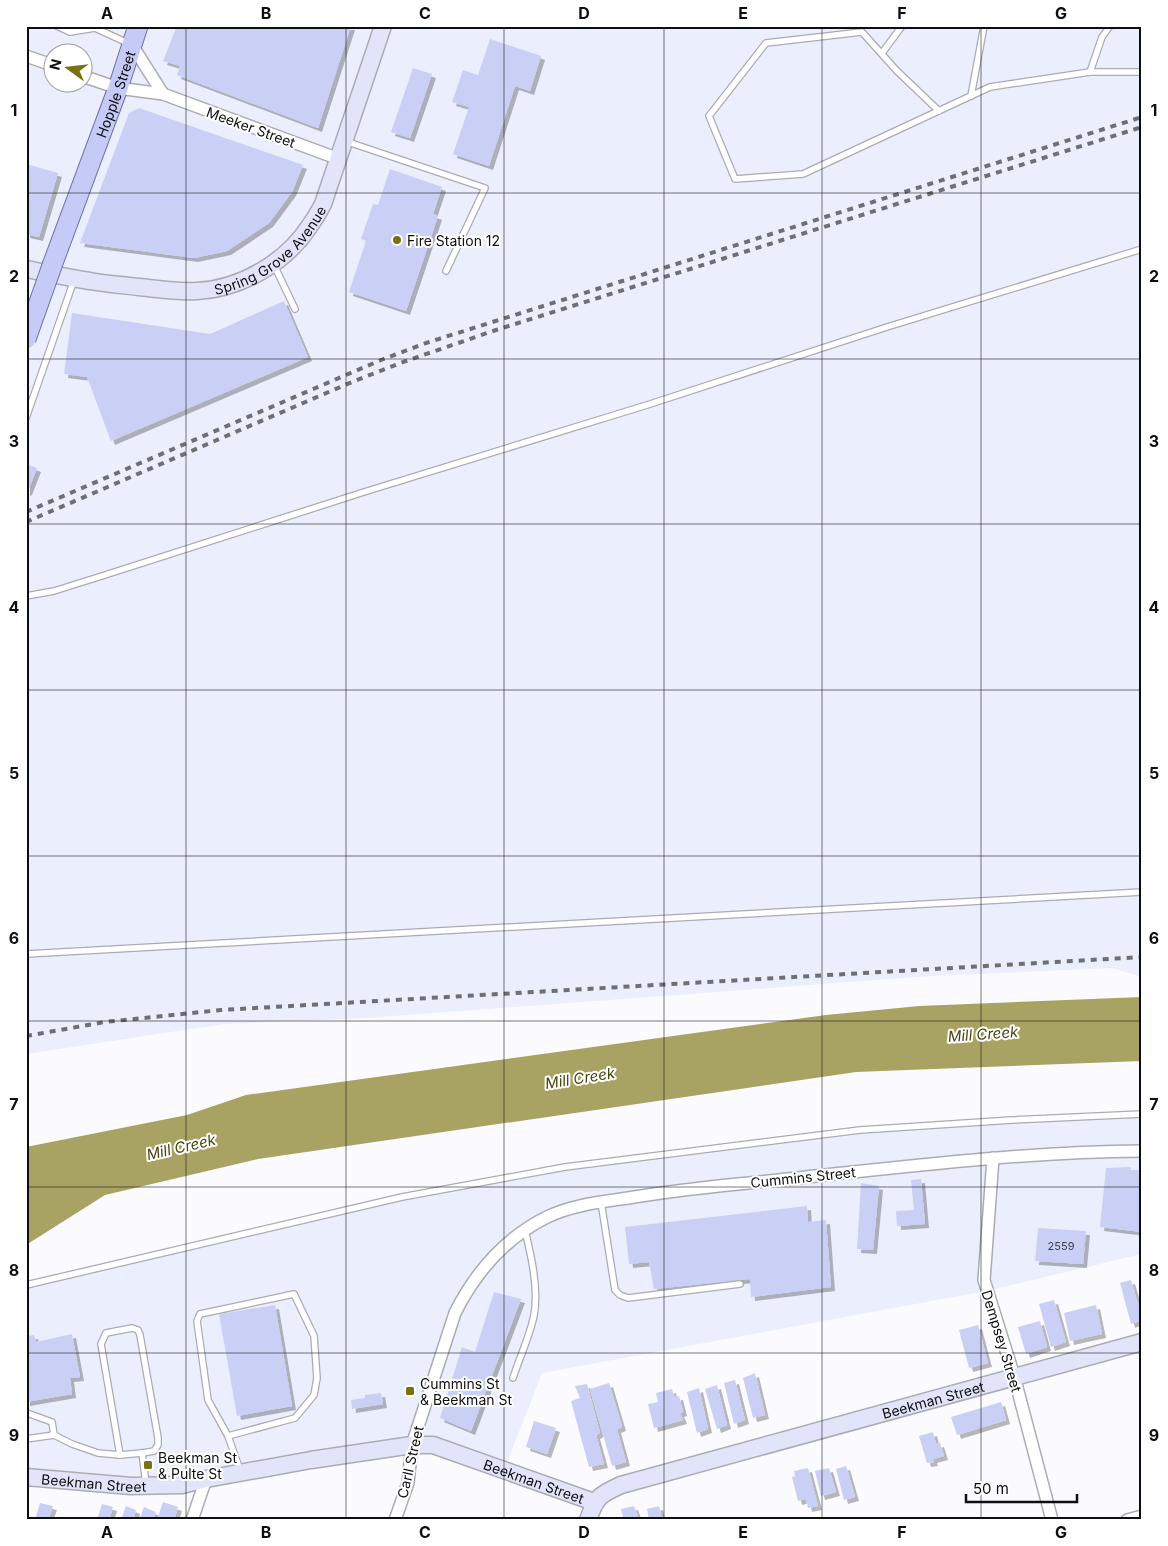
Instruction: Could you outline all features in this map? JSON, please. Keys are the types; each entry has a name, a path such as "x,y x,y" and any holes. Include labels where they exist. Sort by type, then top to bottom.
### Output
{"main road":[{"name":"Hopple Street","path":"26,339 118,88 138,26"},
{"name":"Spring Grove Avenue","path":"26,269 74,278 178,291 199,291 219,288 239,281 258,273 273,263 291,249 309,228 323,204 384,26"},
{"name":"Beekman Street","path":"26,1477 103,1484 182,1485 241,1472 412,1445 433,1445 594,1502 604,1493 621,1485 1142,1342"},
{"path":"588,1520 594,1502"}],"street":[{"path":"132,45 163,94"},
{"path":"26,56 42,62"},
{"name":"Meeker Street","path":"92,79 118,88 163,94 339,159"},
{"name":"Cummins Street","path":"484,1266 508,1242 525,1230 574,1207 601,1202 675,1190 993,1158 1142,1151"},
{"name":"Dempsey Street","path":"993,1158 984,1280 1014,1376 1052,1520"},
{"name":"Carll Street","path":"395,1520 408,1483 412,1445 455,1313 464,1294 484,1266"},
{"path":"192,1520 206,1479"},
{"path":"1127,1520 1142,1516"}],"lane":[{"path":"57,26 70,32 95,28 132,45"},
{"path":"858,26 897,71 939,111"},
{"path":"882,53 902,26"},
{"path":"971,96 984,26"},
{"path":"1090,72 1102,36 1110,26"},
{"path":"862,32 766,44 708,116 735,179 802,174 990,87 1090,72 1142,72"},
{"path":"345,141 485,188 446,271"},
{"path":"26,596 54,591 364,492 647,405 886,327 1142,249"},
{"path":"273,263 295,309"},
{"path":"26,418 74,278"},
{"path":"26,954 1142,892"},
{"path":"26,1284 402,1197 565,1167 860,1130 1142,1114"},
{"path":"601,1202 615,1290 620,1295 628,1298 740,1284"},
{"path":"513,1378 534,1315 535,1284 525,1230"},
{"path":"228,1436 295,1418 314,1395 316,1378 314,1336 294,1294 200,1314 196,1321 208,1400 228,1436 241,1472"},
{"path":"26,1439 54,1435 72,1444 98,1453 120,1455 154,1451 158,1445 158,1438 140,1335 138,1330 132,1328 106,1333 101,1344 120,1455"},
{"path":"27,1413 52,1422 54,1435"},
{"path":"142,1453 146,1486"}],"shaded area":[{"path":"26,26 1142,26 1142,977 1112,968 930,976 367,1018 224,1024 26,1054"},
{"path":"1142,1114 1142,1254 986,1291 542,1373 504,1470 433,1445 206,1479 26,1477 26,1285 402,1197 565,1167 860,1130"}],"water":[{"name":"Mill Creek","path":"1142,997 1142,1061 856,1072 258,1159 105,1195 26,1245 26,1147 187,1115 246,1095 826,1015 919,1006"}],"building":[{"path":"177,26 351,26 318,128 177,75 180,66 163,61"},
{"path":"490,39 541,56 530,91 515,86 489,166 453,154 469,107 452,102 463,70 478,75"},
{"path":"413,68 432,74 410,138 391,132"},
{"path":"139,108 303,165 292,192 269,223 227,251 194,258 80,243 129,113"},
{"path":"26,164 58,173 39,237 26,234"},
{"name":"Fire Station 12","path":"390,169 442,187 433,214 438,216 406,311 349,292 366,241 361,239 373,204 378,205"},
{"path":"284,301 308,357 111,441 87,377 64,374 72,313 210,334"},
{"path":"26,464 37,468 26,492"},
{"path":"1131,1167 1131,1170 1142,1170 1142,1232 1100,1227 1106,1168"},
{"path":"921,1179 925,1224 897,1226 896,1211 914,1210 911,1180"},
{"path":"861,1183 879,1186 873,1250 857,1249"},
{"path":"807,1206 808,1222 826,1220 831,1287 751,1297 750,1279 654,1289 649,1262 629,1264 625,1227"},
{"path":"1038,1228 1086,1231 1083,1264 1035,1261"},
{"path":"1131,1280 1138,1304 1142,1303 1142,1320 1131,1324 1120,1283"},
{"path":"494,1292 521,1299 471,1431 440,1418 462,1347 475,1352"},
{"path":"1054,1300 1066,1342 1051,1347 1039,1304"},
{"path":"275,1305 292,1406 237,1416 219,1314"},
{"path":"1096,1305 1102,1334 1070,1341 1064,1313"},
{"path":"1040,1321 1047,1347 1026,1354 1018,1327"},
{"path":"978,1325 988,1363 969,1368 959,1330"},
{"path":"72,1334 80,1377 70,1378 72,1394 26,1402 26,1336 34,1335 36,1342"},
{"path":"755,1373 765,1415 753,1418 743,1378"},
{"path":"735,1380 745,1420 734,1424 724,1383"},
{"path":"609,1383 622,1427 617,1429 626,1462 612,1466 590,1389"},
{"path":"587,1384 600,1433 596,1435 604,1464 589,1467 571,1401 580,1398 575,1386"},
{"path":"717,1385 727,1425 717,1429 705,1389"},
{"path":"699,1388 708,1429 697,1433 687,1392"},
{"path":"672,1389 674,1397 679,1396 683,1412 680,1413 683,1420 654,1428 648,1404 658,1402 656,1393"},
{"path":"381,1393 383,1404 352,1409 351,1400 365,1398 365,1395"},
{"path":"1001,1402 1006,1420 957,1435 951,1417"},
{"path":"534,1421 556,1428 547,1454 526,1447"},
{"path":"933,1432 936,1444 940,1443 944,1456 933,1459 934,1462 927,1463 919,1436"},
{"path":"846,1466 855,1497 844,1500 836,1469"},
{"path":"808,1468 818,1506 808,1508 806,1499 798,1501 792,1477 795,1476 794,1471"},
{"path":"829,1468 836,1492 821,1496 815,1471"},
{"path":"163,1502 178,1507 174,1520 157,1520"},
{"path":"40,1503 53,1506 48,1520 35,1520"},
{"path":"102,1504 113,1507 109,1520 97,1520"},
{"path":"126,1506 136,1510 133,1520 121,1520"},
{"path":"634,1506 638,1517 636,1520 624,1520 621,1509"},
{"path":"659,1506 662,1520 649,1520 647,1509"},
{"path":"144,1507 156,1512 153,1520 139,1520"}],"railway":[{"path":"26,512 381,360 426,343 1142,117"},
{"path":"26,522 352,382 403,362 496,330 1142,127"},
{"path":"26,1036 105,1022 221,1010 1142,957"}],"place":[{"name":"Fire Station 12","path":"397,240"},
{"name":"Cummins St & Beekman St","path":"410,1391"},
{"name":"Beekman St & Pulte St","path":"148,1465"}]}
